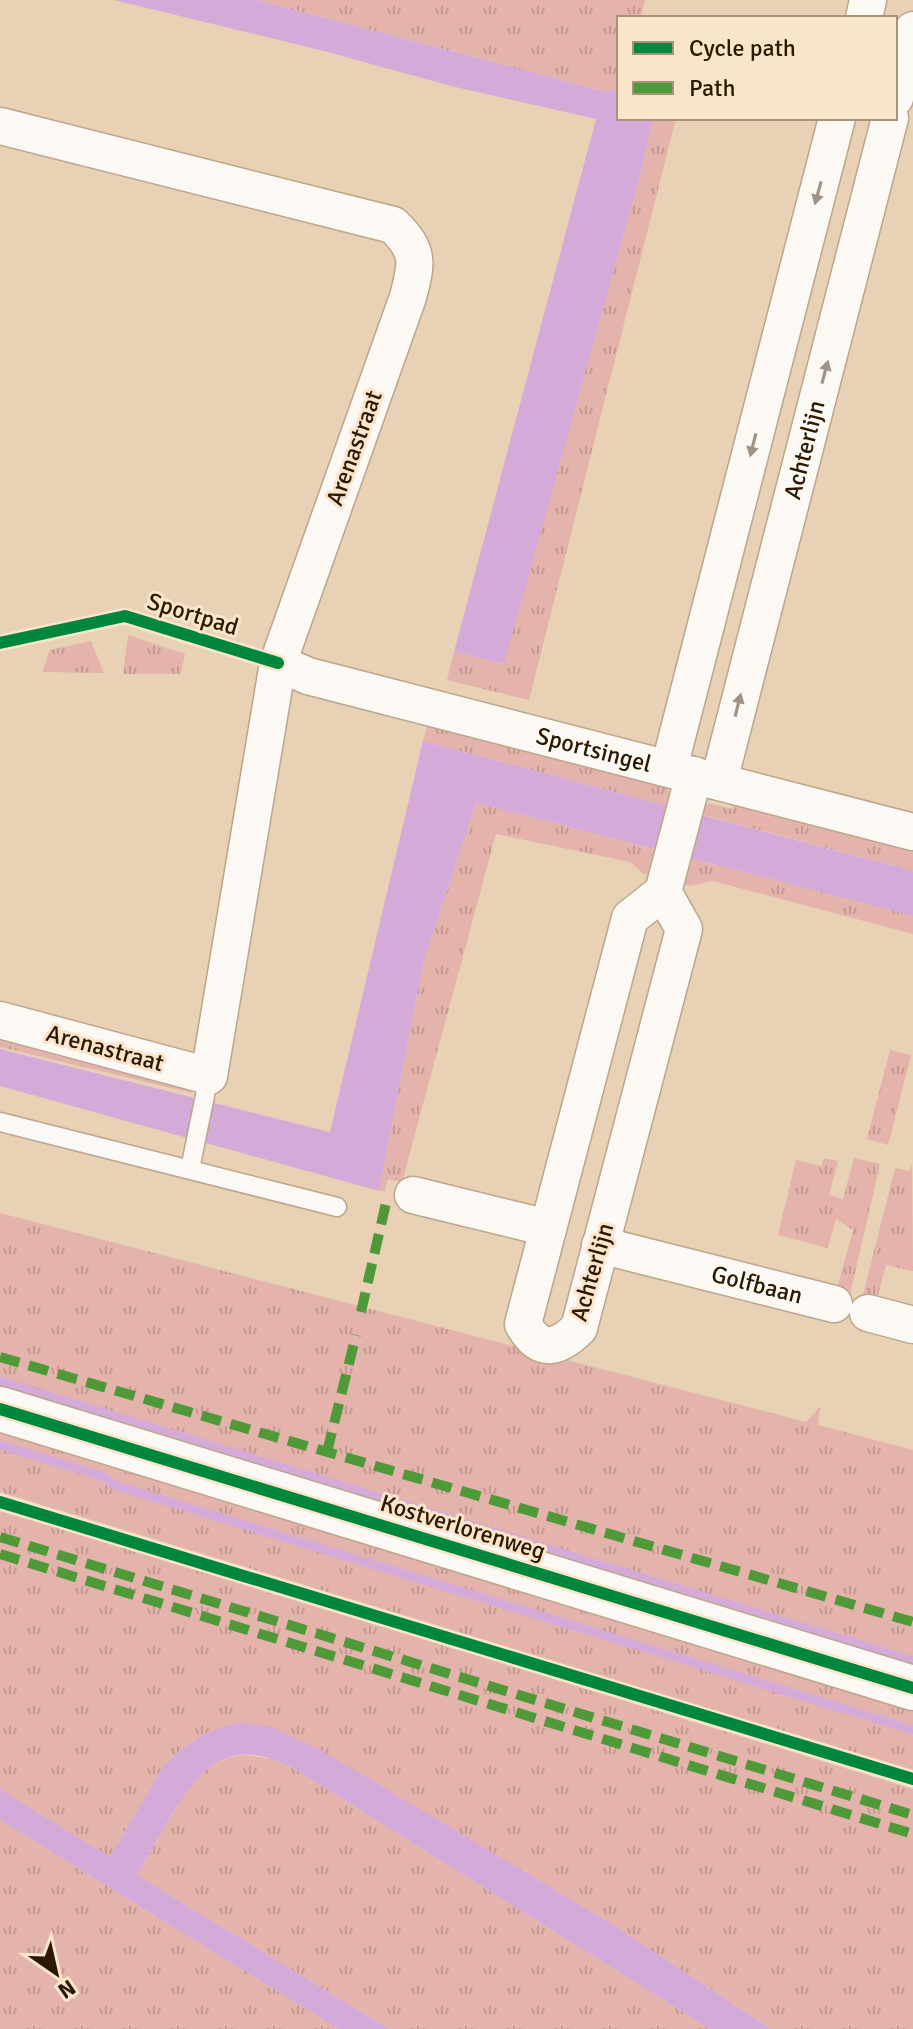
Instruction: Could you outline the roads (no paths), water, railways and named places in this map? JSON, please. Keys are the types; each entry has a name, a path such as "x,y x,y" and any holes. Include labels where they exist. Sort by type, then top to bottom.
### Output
{"street":[{"path":"897,90 913,30"},
{"name":"Achterlijn","path":"693,778 837,120"},
{"name":"Achterlijn","path":"664,885 684,929 579,1328 565,1342 548,1346 531,1338 523,1324 630,918 664,885 693,778 889,120"},
{"name":"Arenastraat","path":"0,126 393,225 414,252 415,270 278,663 209,1076 0,1020"},
{"name":"Sportsingel","path":"278,663 308,676 693,778 913,832"},
{"path":"413,1195 548,1228"},
{"name":"Golfbaan","path":"600,1245 834,1304"},
{"path":"868,1313 913,1325"},
{"name":"Kostverlorenweg","path":"0,1409 913,1688"}],"lane":[{"name":"Arenastraat","path":"190,1169 209,1076"},
{"path":"0,1122 337,1207"}],"waterway":[{"path":"0,1381 913,1661"},
{"path":"0,1445 102,1476 114,1485 913,1730"}]}
